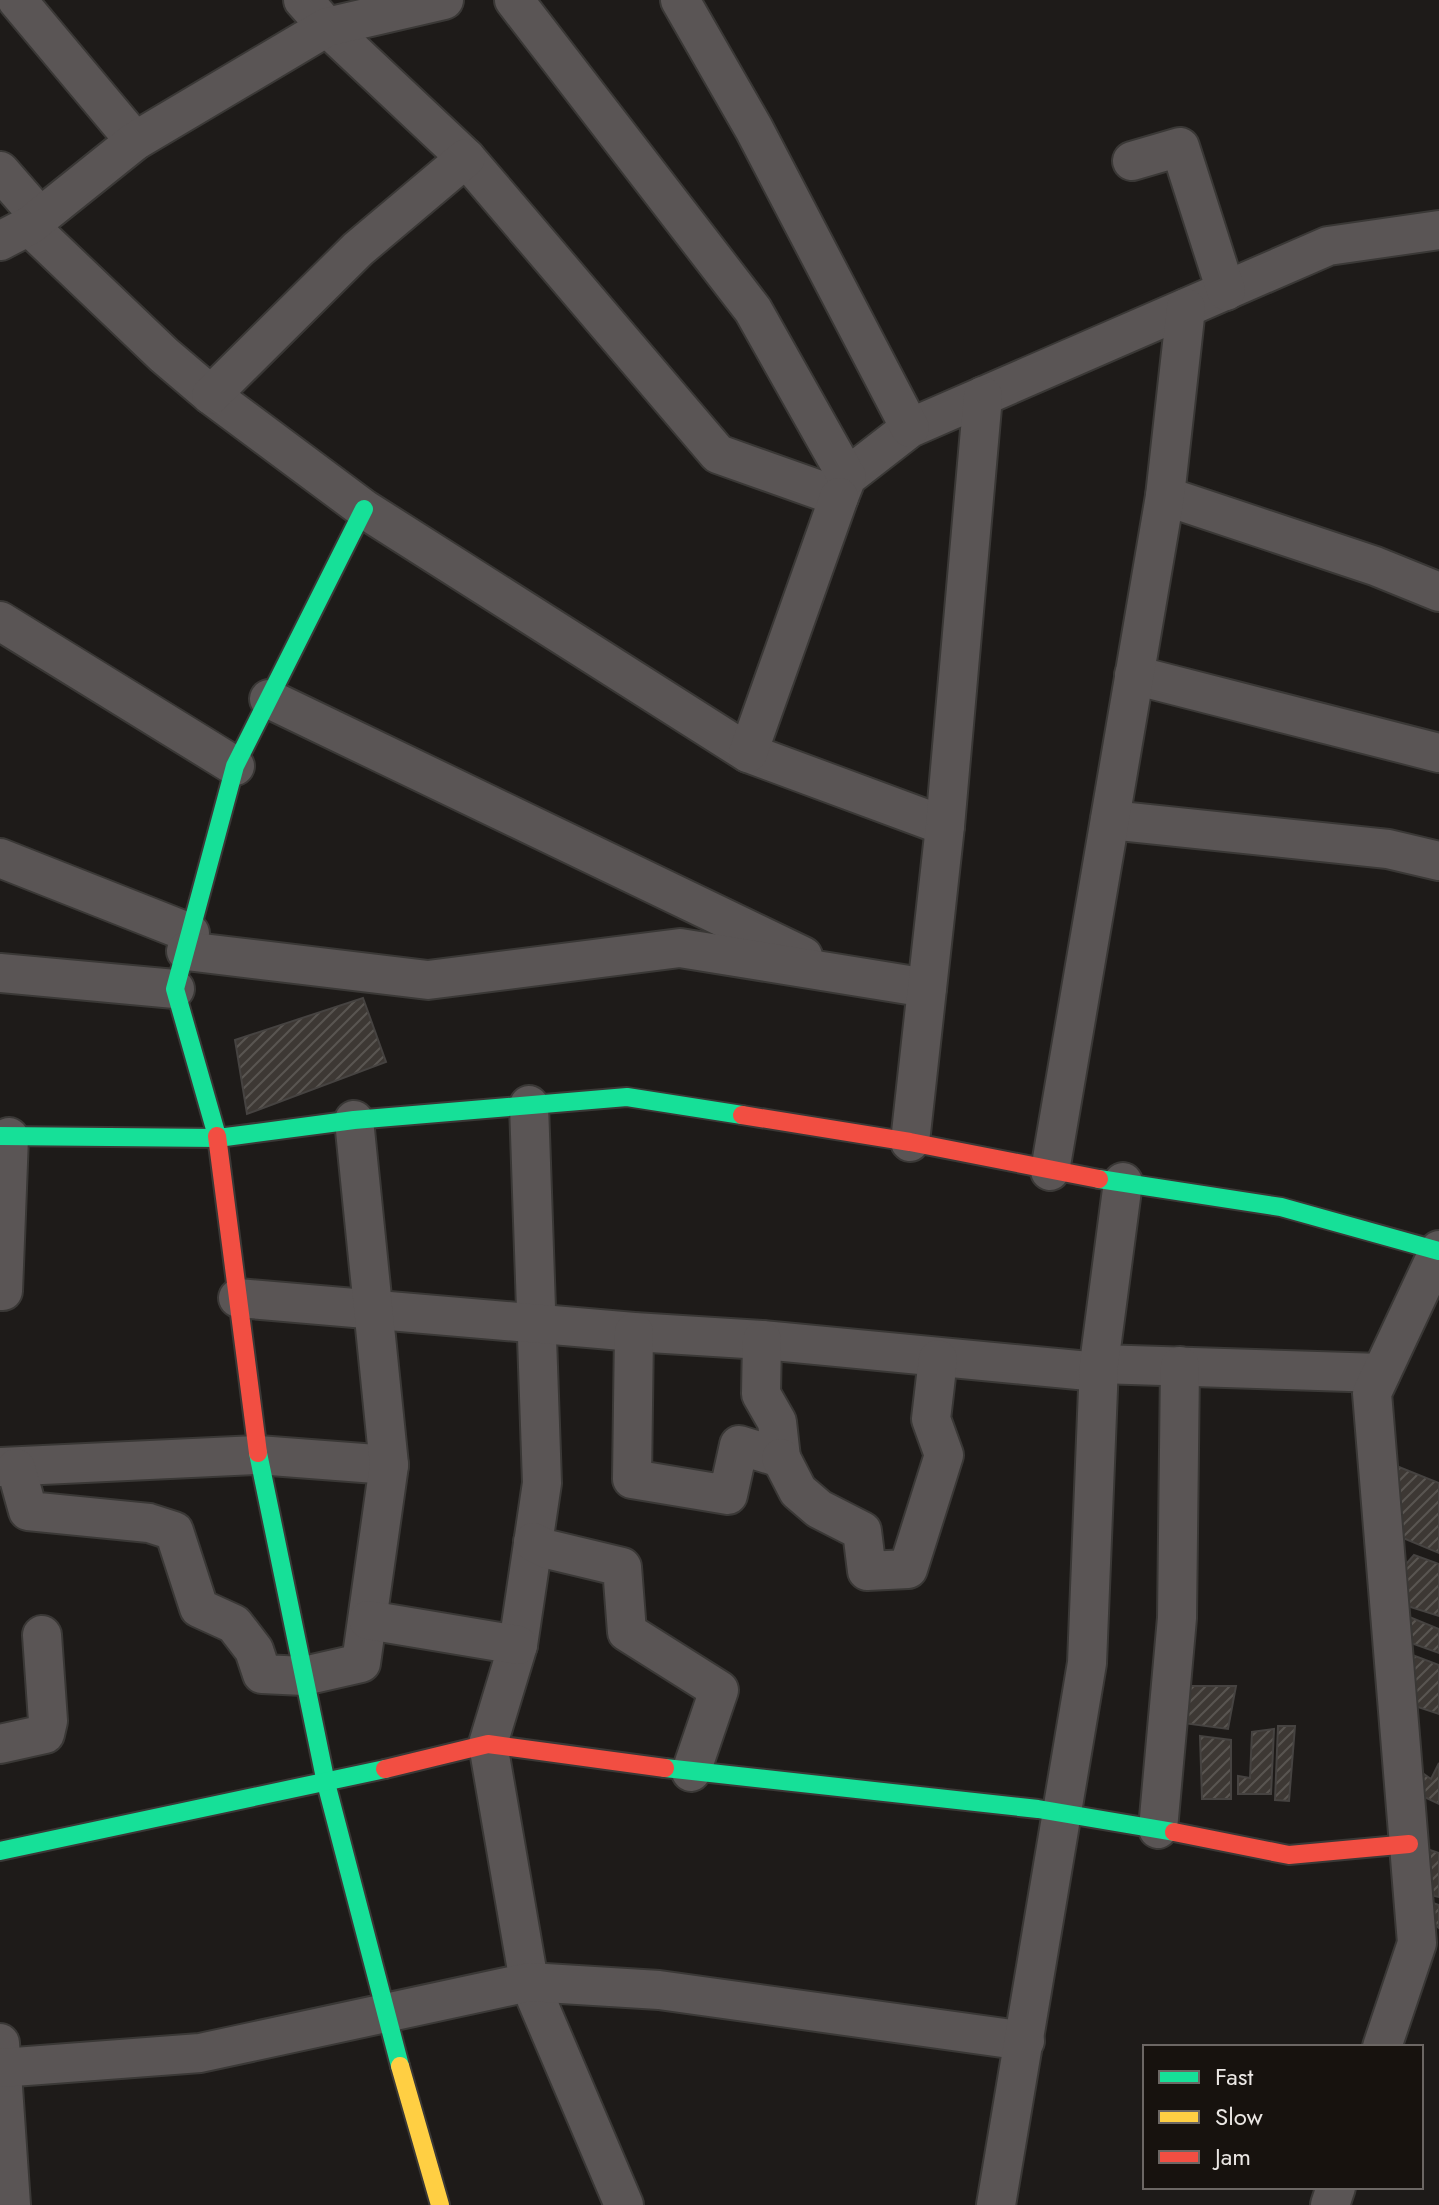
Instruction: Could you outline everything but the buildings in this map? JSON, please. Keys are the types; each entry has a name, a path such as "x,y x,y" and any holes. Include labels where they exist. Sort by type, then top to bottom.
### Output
{"street":[{"path":"17,0 135,141"},
{"path":"23,228 135,141 315,14 444,0"},
{"path":"514,0 753,310 843,487"},
{"path":"680,0 754,129 910,428"},
{"path":"315,14 466,158 718,454 843,487"},
{"path":"1132,161 1180,147 1226,291"},
{"path":"211,395 358,249 466,158"},
{"path":"0,171 23,228 211,395 364,509 748,753 945,826"},
{"path":"748,753 843,487 910,428 1328,246 1439,230"},
{"path":"1050,1171 1165,496 1186,308"},
{"path":"910,1142 945,826 983,396"},
{"path":"1165,496 1375,566 1439,592"},
{"path":"364,509 235,766 175,989 218,1138 258,1455 326,1783 385,2014 440,2205"},
{"path":"0,621 235,766"},
{"path":"1134,675 1439,753"},
{"path":"269,699 842,974"},
{"path":"1110,820 1388,849 1439,861"},
{"path":"0,858 188,942 428,980 680,948 927,988"},
{"path":"0,973 175,989"},
{"path":"0,1291 3,1291 4,1136 218,1138 354,1120 627,1097 910,1142 1050,1171 1281,1207 1439,1251 1372,1393 1417,1943 1426,1961 1383,2045"},
{"path":"529,1105 542,1483 518,1645 488,1744 529,1982 624,2205"},
{"path":"354,1120 389,1465 361,1663 304,1676 262,1674 254,1650 234,1624 199,1608 174,1531 149,1523 28,1511 8,1467 258,1455 389,1465"},
{"path":"996,2205 1087,1663 1099,1368 1123,1182"},
{"path":"238,1298 762,1340 938,1359 1099,1368 1180,1366 1381,1373"},
{"path":"634,1332 632,1479 728,1495 739,1445 781,1458"},
{"path":"762,1340 761,1394 777,1422 781,1458 798,1491 819,1509 862,1531 867,1571 908,1569 944,1455 931,1419 938,1359"},
{"path":"1158,1829 1177,1618 1180,1366"},
{"path":"533,1542 547,1549 622,1567 627,1632 719,1690 691,1772"},
{"path":"368,1620 518,1645"},
{"path":"0,1744 45,1734 48,1721 42,1635"},
{"path":"0,1851 326,1783 488,1744 691,1772 1063,1813 1234,1842 1289,1855 1409,1844"},
{"path":"11,2205 1,2060 200,2053 529,1982 659,1990 1025,2041"}],"traffic: fast":[{"path":"217,1136 175,989 235,766 364,509"},
{"path":"0,1136 218,1138 354,1120 627,1097 742,1115"},
{"path":"1099,1179 1281,1207 1439,1251"},
{"path":"258,1453 326,1783 400,2066"},
{"path":"665,1768 1038,1809 1174,1832"},
{"path":"0,1851 385,1769"}],"traffic: slow":[{"path":"400,2066 440,2205"}],"traffic: jam":[{"path":"742,1115 910,1142 1099,1179"},
{"path":"217,1136 258,1453"},
{"path":"385,1769 488,1744 665,1768"},
{"path":"1174,1832 1289,1855 1409,1844"}]}
